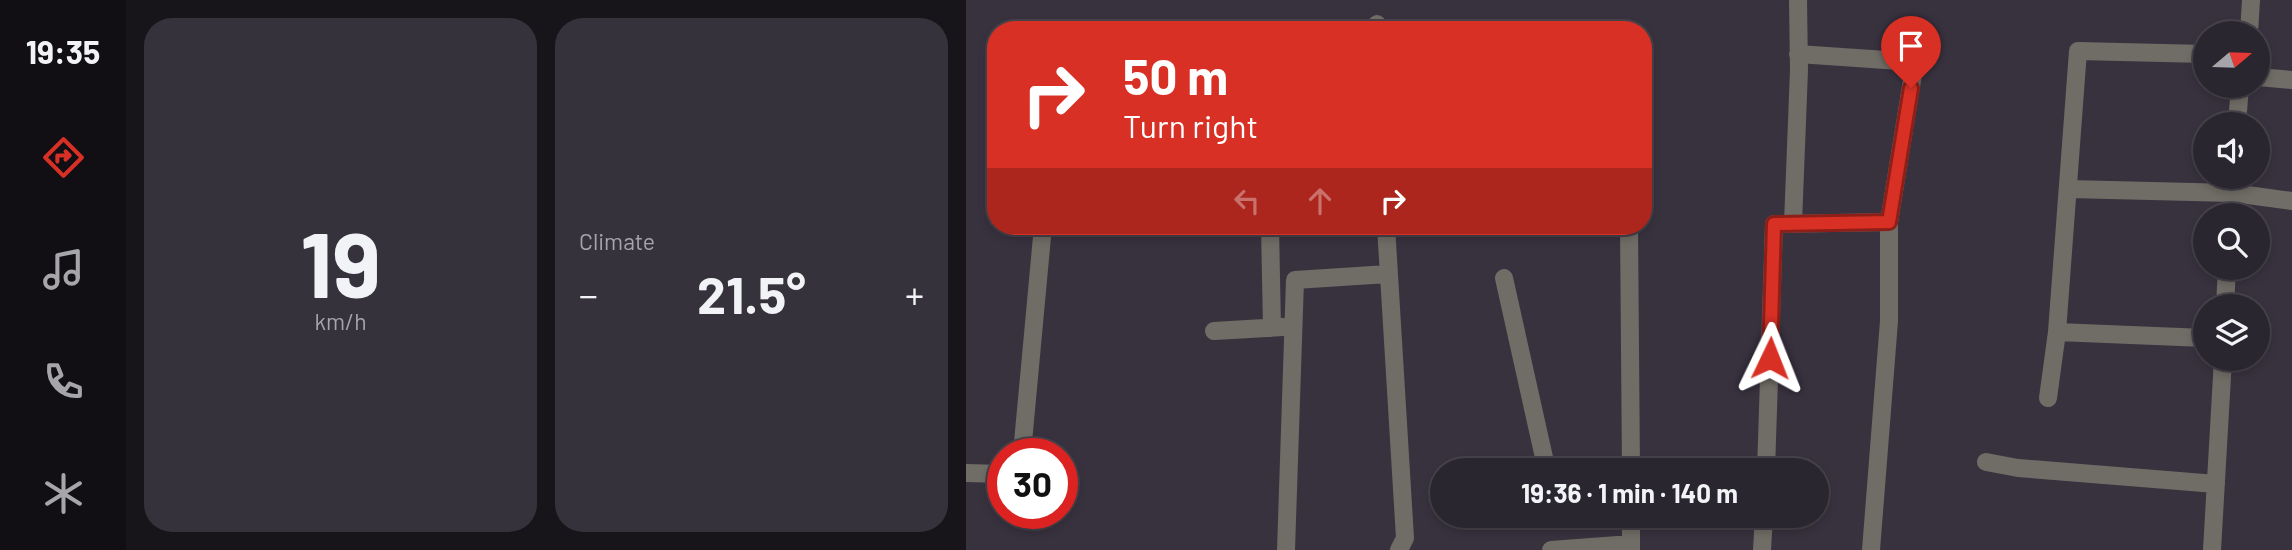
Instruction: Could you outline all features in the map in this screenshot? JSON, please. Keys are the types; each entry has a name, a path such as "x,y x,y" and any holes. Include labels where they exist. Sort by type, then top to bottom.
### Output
{"street":[{"path":"1793,223 1798,0"},
{"path":"2249,21 2250,0"},
{"path":"2048,398 2057,332 2078,51 2193,54"},
{"path":"1798,54 1915,62 1889,222 1889,321 1871,550"},
{"path":"2270,78 2292,80"},
{"path":"2068,190 2193,186"},
{"path":"2248,189 2292,201"},
{"path":"1766,458 1774,224 1889,222"},
{"path":"1023,438 1041,235"},
{"path":"1270,235 1272,328"},
{"path":"1386,235 1405,538 1399,550"},
{"path":"1629,235 1631,458"},
{"path":"1286,550 1295,280 1388,274"},
{"path":"1504,278 1544,458"},
{"path":"1213,331 1294,327"},
{"path":"2057,332 2193,338"},
{"path":"2213,550 2222,371"},
{"path":"1986,462 2018,468 2216,484"},
{"path":"966,473 987,474"},
{"path":"1551,550 1631,547 1631,528"},
{"path":"1762,550 1763,528"}],"route":[{"path":"1770,358 1774,224 1889,222 1911,88"}]}
